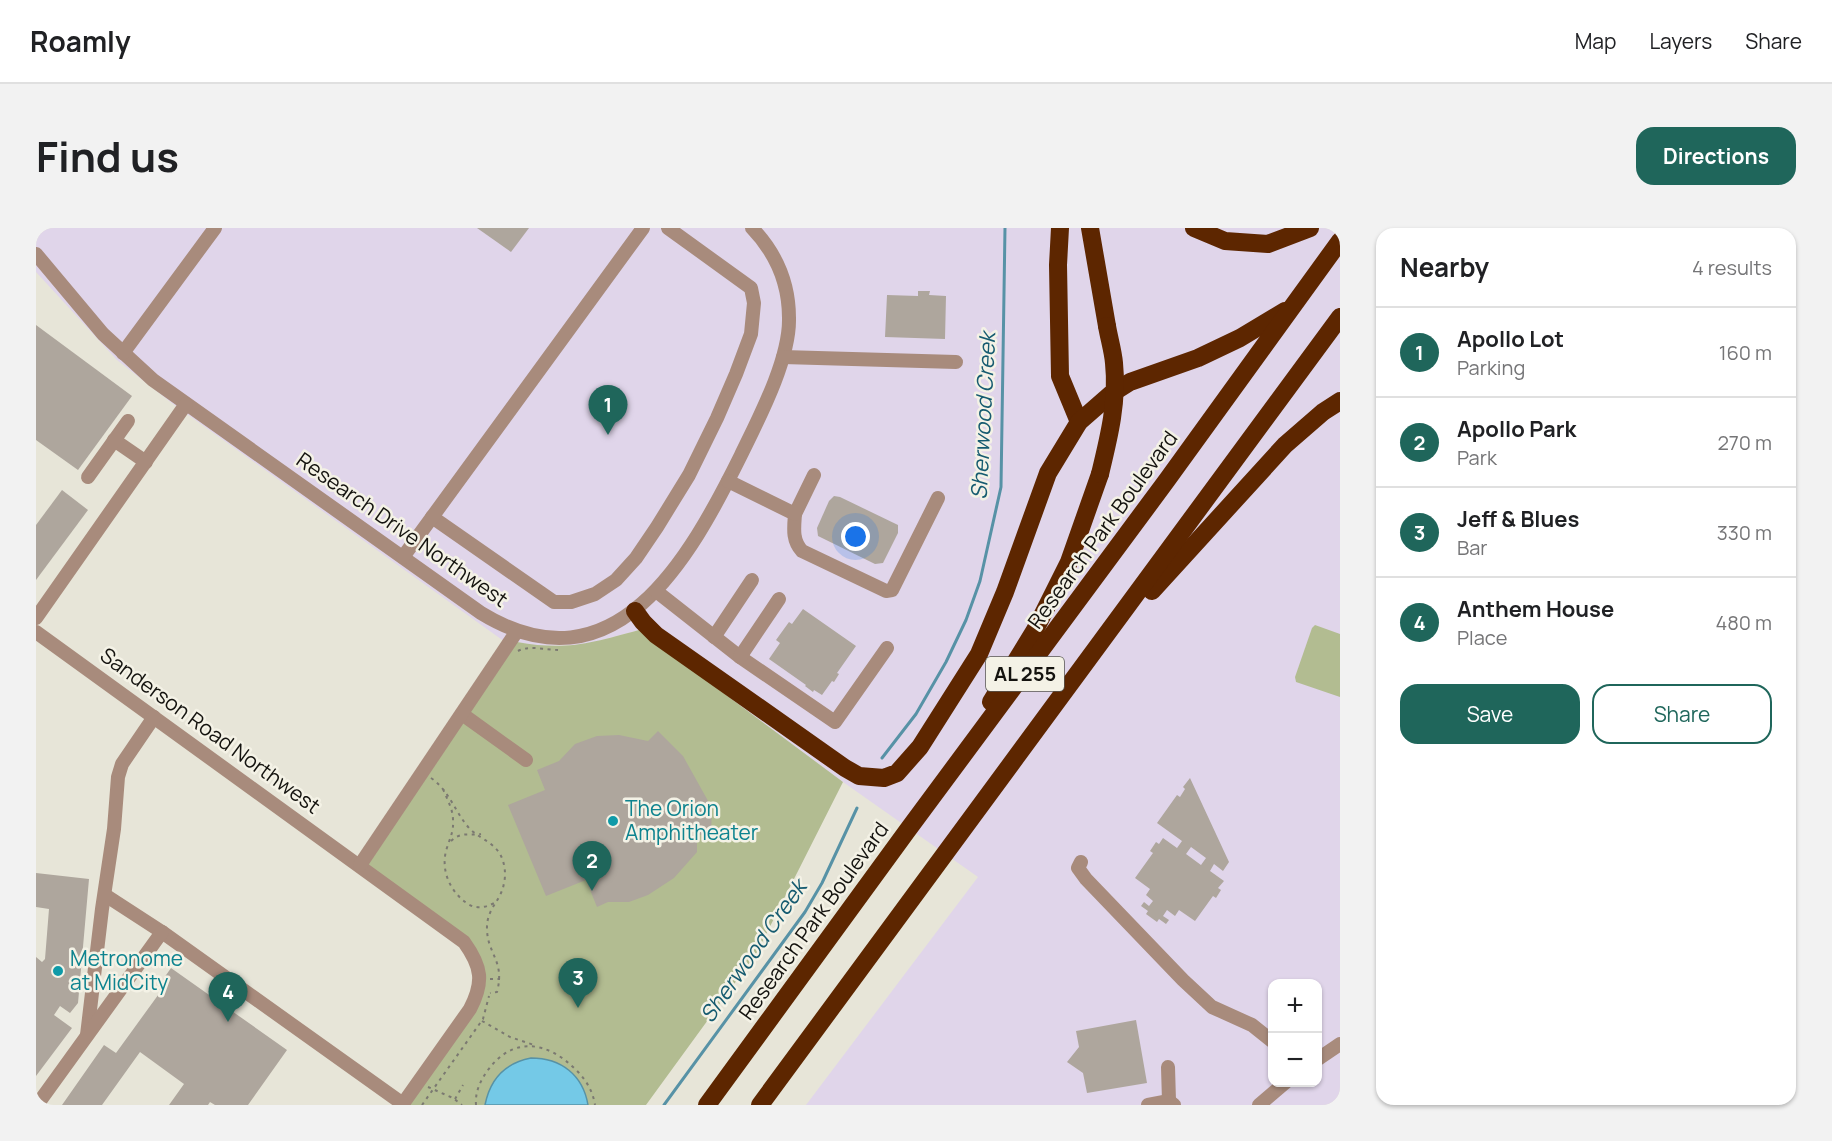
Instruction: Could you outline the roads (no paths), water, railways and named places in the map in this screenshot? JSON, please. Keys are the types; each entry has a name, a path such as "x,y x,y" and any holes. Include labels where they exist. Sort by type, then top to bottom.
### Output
{"highway":[{"path":"1060,228 1058,265 1060,376 1079,422"},
{"path":"944,782 1045,610 1069,562 1100,474 1110,437 1115,399 1114,363 1090,228"},
{"path":"1194,228 1225,241 1268,244 1310,228"},
{"name":"Research Park Boulevard","path":"707,1105 1154,498 1340,241"},
{"path":"635,611 656,635 845,768 859,776 870,778 884,778 897,773 920,747 979,654 1005,592 1048,473 1079,422 1111,394 1131,382 1198,358 1240,338 1292,307"},
{"name":"AL 255","path":"760,1105 1340,317"},
{"path":"1086,663 1285,445 1323,412 1340,401"}],"street":[{"path":"123,353 215,228"},
{"path":"403,557 643,228"},
{"path":"432,516 554,602 571,602 595,594 616,580 636,558 693,467 717,418 751,334 754,303 751,288 668,228"},
{"name":"Research Drive Northwest","path":"36,254 86,314 123,353 186,404 481,613 517,631 540,637 570,637 610,626 635,611 656,591 687,550 728,481 752,432 787,345 789,320 786,288 781,270 752,228"},
{"path":"783,357 956,362"},
{"path":"36,618 186,404"},
{"path":"88,477 128,421"},
{"path":"114,440 146,462"},
{"path":"814,475 795,514 794,532 797,546 802,551 886,591 892,590 938,498"},
{"path":"728,481 795,514"},
{"path":"714,637 753,580"},
{"path":"656,591 741,657 835,722 887,648"},
{"path":"741,657 779,599"},
{"path":"360,865 517,631"},
{"name":"Sanderson Road Northwest","path":"36,632 464,942 475,957 480,975 478,993 470,1009 402,1104"},
{"path":"462,714 526,760"},
{"path":"87,1035 114,829 118,777 122,764 154,717"},
{"path":"1081,862 1078,868 1097,890 1183,980 1212,1007 1252,1025 1268,1038"},
{"path":"1097,890 1105,879"},
{"path":"105,895 162,932 402,1104"},
{"path":"37,1105 162,932"},
{"path":"1322,1056 1340,1044"},
{"path":"1148,1105 1172,1103 1168,1067"},
{"path":"1259,1105 1281,1087"}],"water":[{"path":"531,1058 552,1061 569,1070 581,1085 588,1105 485,1105 491,1087 500,1074 506,1068"}],"waterway":[{"name":"Sherwood Creek","path":"882,758 916,714 946,662 966,620 980,581 1001,487 1005,228"},
{"name":"Sherwood Creek","path":"664,1105 805,912 822,883 857,808"}],"place":[{"name":"Apollo Lot","path":"608,435"},
{"name":"The Orion Amphitheater","path":"613,821"},
{"name":"Apollo Park","path":"592,891"},
{"name":"Metronome at MidCity","path":"58,971"},
{"name":"Jeff & Blues","path":"578,1008"},
{"name":"Anthem House","path":"228,1022"}]}
